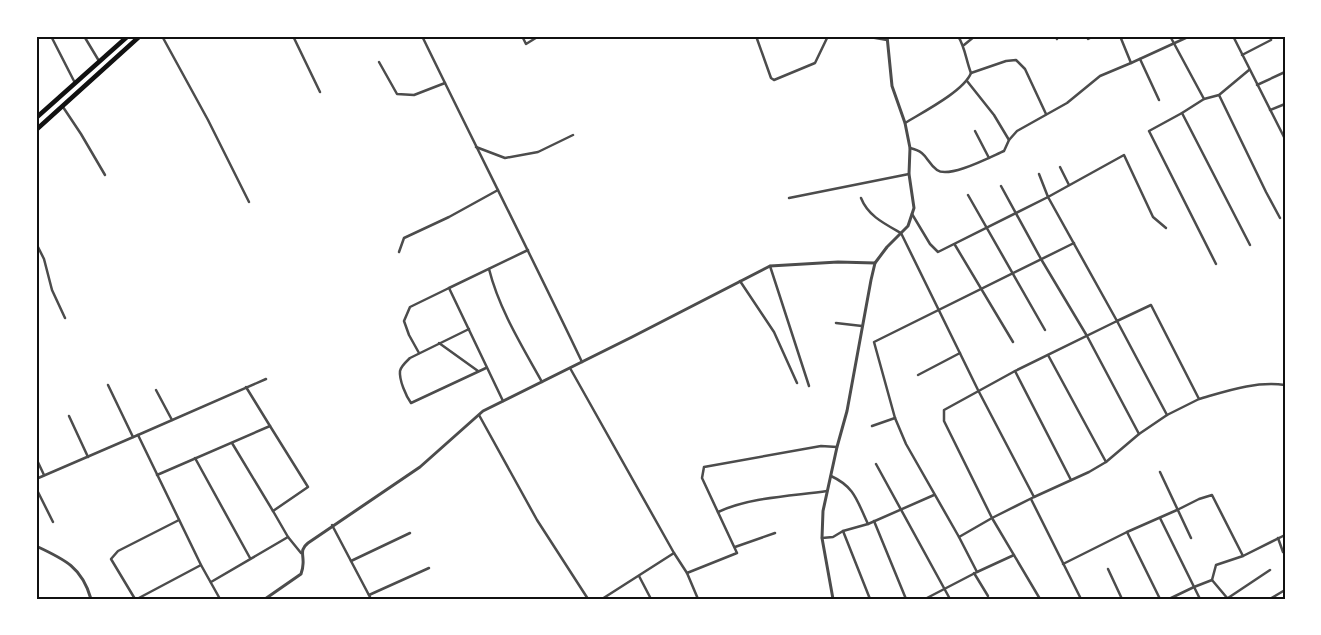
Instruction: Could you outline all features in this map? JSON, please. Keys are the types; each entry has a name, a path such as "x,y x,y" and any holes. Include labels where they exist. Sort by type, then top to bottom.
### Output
{"highway":[{"path":"36,118 128,36"},
{"path":"36,130 140,36"}],"street":[{"path":"84,36 100,62"},
{"path":"162,36 208,120 249,202"},
{"path":"293,36 320,92"},
{"path":"422,36 582,362"},
{"path":"522,36 526,44 539,36"},
{"path":"756,36 771,78 774,80 815,63 828,36"},
{"path":"833,599 822,538 823,511 847,411 862,326 876,263 887,247 908,226 914,208 909,174 910,148 905,123 892,86 887,38 864,36"},
{"path":"905,123 938,104 968,81 971,73 964,45 958,36"},
{"path":"964,45 975,36"},
{"path":"1088,39 1094,36"},
{"path":"1120,36 1131,62"},
{"path":"1170,36 1204,99"},
{"path":"910,148 923,153 937,170 941,171 949,171 975,164 1004,151 1009,140 1017,131 1066,102 1100,76 1190,36"},
{"path":"1233,36 1285,139"},
{"path":"1242,55 1270,40 1271,36"},
{"path":"52,38 75,83"},
{"path":"1140,59 1159,100"},
{"path":"971,73 1006,61 1016,60 1025,69 1046,114"},
{"path":"379,62 397,94 414,95 445,84"},
{"path":"1216,264 1148,133 1204,99 1218,95 1249,70"},
{"path":"1257,85 1285,72"},
{"path":"968,81 994,115 1009,140"},
{"path":"1218,95 1280,218"},
{"path":"1270,110 1285,104"},
{"path":"63,107 105,175"},
{"path":"1182,114 1250,245"},
{"path":"975,131 989,158"},
{"path":"476,147 505,158 538,152 573,135"},
{"path":"912,214 930,244 938,252 1048,197 1124,155 1153,217 1166,228"},
{"path":"1060,167 1069,186"},
{"path":"789,198 909,174"},
{"path":"1039,174 1048,197 1100,287 1167,415"},
{"path":"1000,186 1087,336 1139,434"},
{"path":"399,252 404,238 449,217 498,190"},
{"path":"968,195 1045,330"},
{"path":"861,198 864,208 881,222 901,233 1033,498 1080,599"},
{"path":"36,243 44,259 52,290 65,318"},
{"path":"955,244 1012,342"},
{"path":"988,596 959,537 906,444 895,418 874,342 1074,244"},
{"path":"419,353 408,335 404,321 410,307 528,250"},
{"path":"266,599 301,574 304,564 302,553 304,546 420,467 478,415 503,401 770,266 838,262 876,263"},
{"path":"770,266 809,386"},
{"path":"489,269 493,284 520,342 542,382"},
{"path":"740,281 774,332 797,383"},
{"path":"449,288 503,401"},
{"path":"1040,599 992,518 944,421 944,410 1015,371 1150,305 1199,399"},
{"path":"836,323 862,326"},
{"path":"469,329 419,353 402,365 400,371 406,394 410,402 419,400 486,368"},
{"path":"439,343 479,371"},
{"path":"918,375 960,353"},
{"path":"1048,355 1106,462"},
{"path":"570,368 687,573 698,599"},
{"path":"1015,371 1071,480"},
{"path":"36,479 266,379"},
{"path":"959,537 992,518 1106,462 1139,434 1167,415 1199,399 1241,386 1271,383 1285,385"},
{"path":"108,385 133,437"},
{"path":"246,388 308,487 273,511"},
{"path":"156,390 172,420"},
{"path":"478,415 537,520 588,599"},
{"path":"69,416 88,457"},
{"path":"872,426 895,418"},
{"path":"157,475 270,426"},
{"path":"138,435 201,565 220,599"},
{"path":"232,443 288,538 302,553"},
{"path":"687,573 737,553 702,478 704,467 821,446 837,447"},
{"path":"36,458 44,475"},
{"path":"195,458 250,558"},
{"path":"876,464 950,599"},
{"path":"1160,472 1191,538"},
{"path":"831,476 844,481 850,488 868,524"},
{"path":"36,488 53,522"},
{"path":"718,512 726,508 758,500 828,490"},
{"path":"822,538 833,537 868,524 934,494"},
{"path":"1063,564 1127,532 1199,499 1212,495 1243,556"},
{"path":"1160,518 1200,599"},
{"path":"179,520 118,551 111,559 136,599 201,565"},
{"path":"874,521 906,599"},
{"path":"332,526 371,599"},
{"path":"843,532 870,599"},
{"path":"1127,532 1160,599"},
{"path":"350,561 410,533"},
{"path":"735,547 775,533"},
{"path":"1212,580 1216,565 1243,556 1285,535"},
{"path":"211,582 288,538"},
{"path":"1278,538 1283,552"},
{"path":"36,546 62,558 76,570 87,586 91,599"},
{"path":"602,599 674,553"},
{"path":"925,599 976,572 1014,555"},
{"path":"370,595 429,568"},
{"path":"1108,569 1122,599"},
{"path":"1212,580 1228,598 1270,570"},
{"path":"639,576 651,599"},
{"path":"1169,599 1194,586 1212,580"},
{"path":"1270,599 1285,590"}]}
